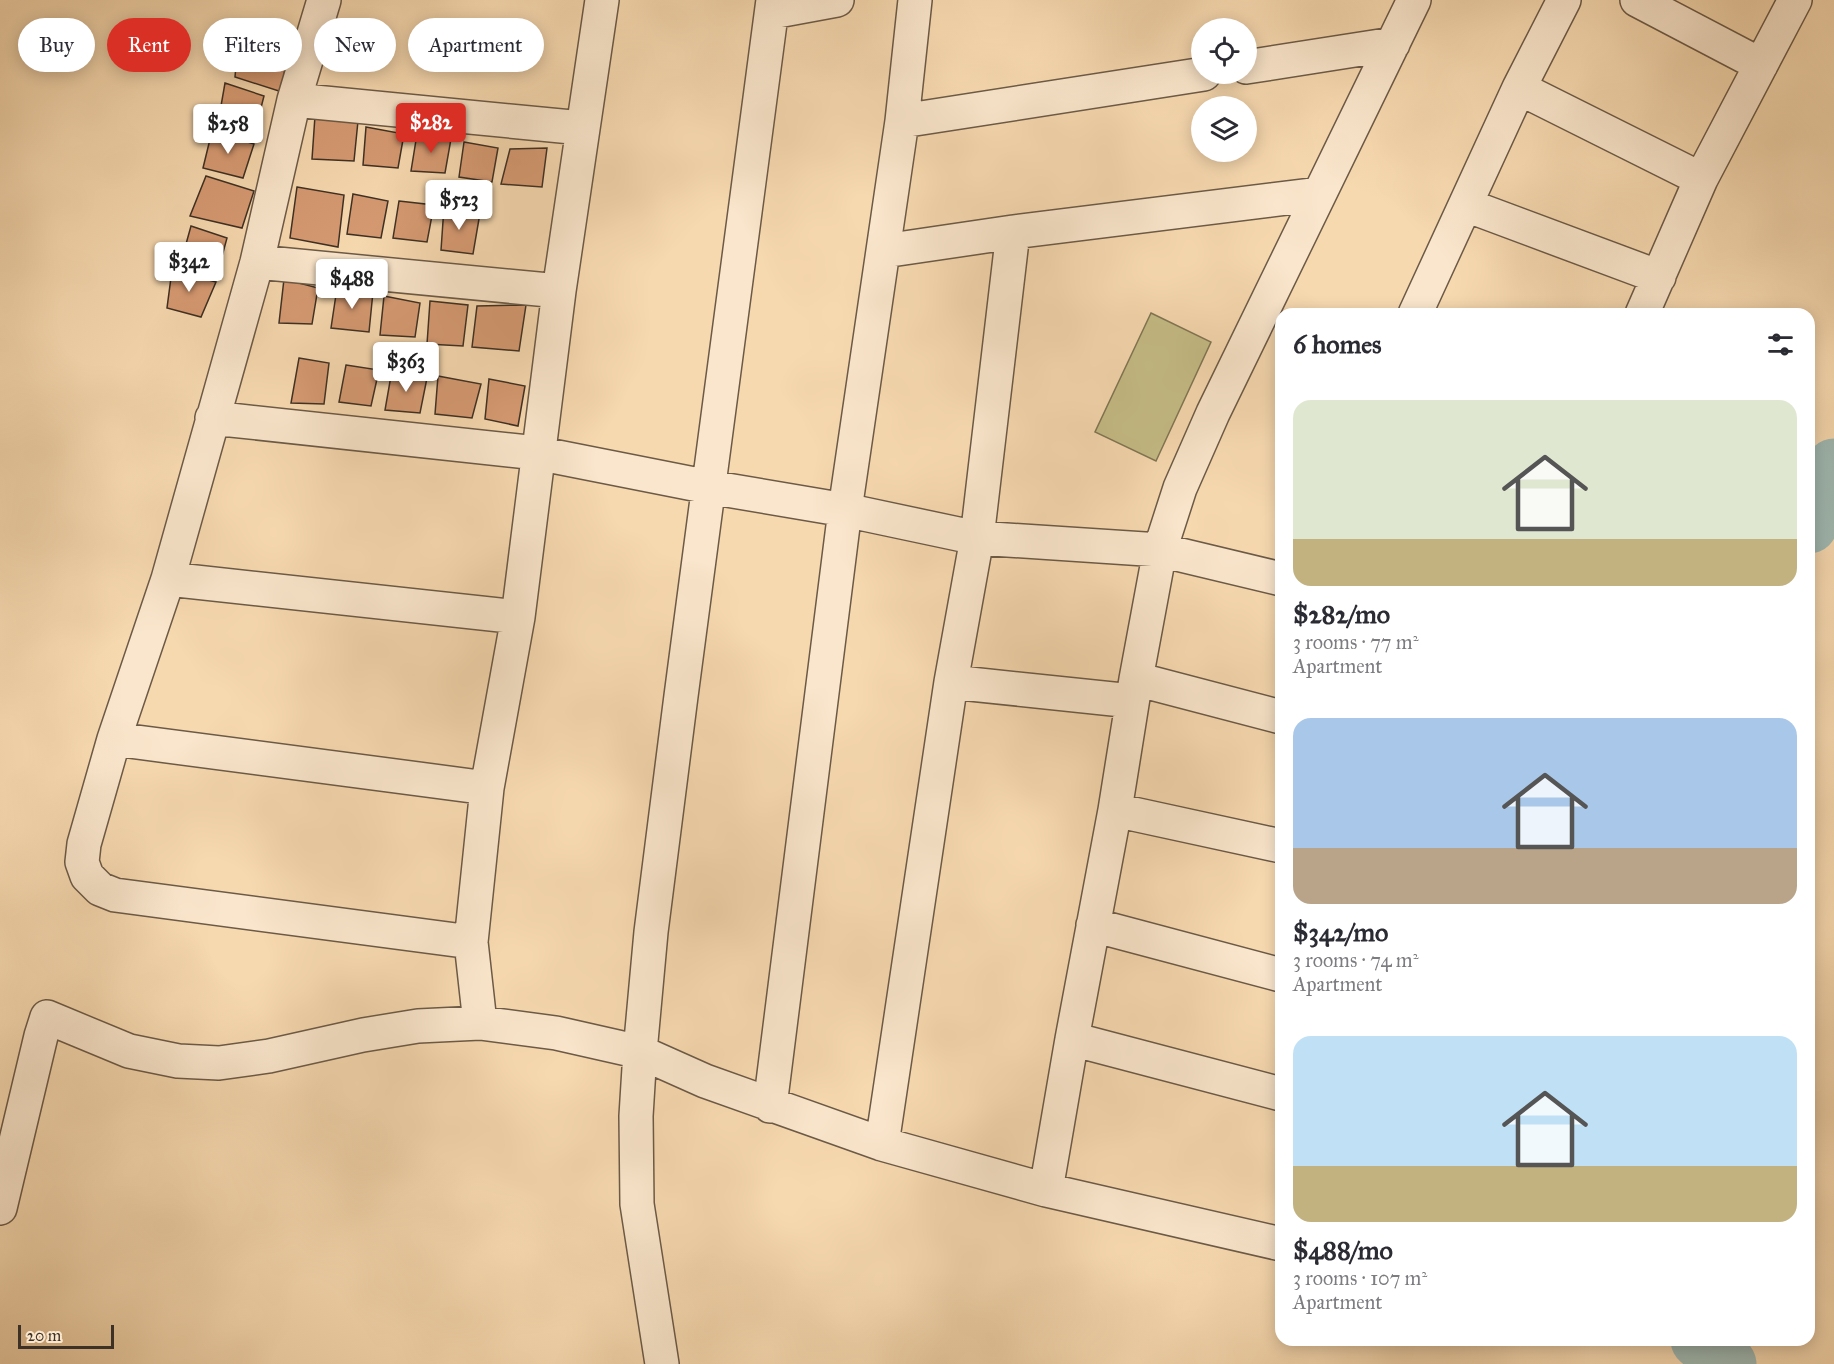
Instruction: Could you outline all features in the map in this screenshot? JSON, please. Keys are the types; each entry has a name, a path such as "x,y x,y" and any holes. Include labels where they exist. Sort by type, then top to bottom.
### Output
{"street":[{"path":"324,0 294,100 257,262 168,579 114,739 84,844 82,862 87,876 100,889 116,895 471,942"},
{"path":"480,1023 471,942 488,788 518,617 559,291 602,0"},
{"path":"662,1364 637,1204 636,1116 651,932 772,6 837,0"},
{"path":"770,1106 845,510 902,121 915,0"},
{"path":"1046,1190 1160,550 1180,488 1213,413 1414,0"},
{"path":"1418,308 1519,87 1564,0"},
{"path":"1637,0 1761,64"},
{"path":"1645,308 1701,178 1795,0"},
{"path":"1257,65 1393,44"},
{"path":"902,121 1191,76"},
{"path":"1519,87 1701,178"},
{"path":"294,100 582,128"},
{"path":"884,251 1012,232 1319,194"},
{"path":"1466,205 1659,277"},
{"path":"882,1144 951,682 977,538 1012,232"},
{"path":"257,262 559,291"},
{"path":"212,418 537,453 709,487 845,510 977,538 1160,550 1275,578"},
{"path":"168,579 518,617"},
{"path":"951,682 1134,690 1275,716"},
{"path":"114,739 488,788"},
{"path":"1115,810 1275,845"},
{"path":"1093,925 1275,973"},
{"path":"0,1209 47,1017 129,1051 177,1061 219,1063 269,1056 363,1035 418,1026 480,1023 556,1033 640,1053 770,1106 882,1144 1046,1190 1275,1243"},
{"path":"1072,1039 1275,1092"}],"shaded area":[{"path":"1151,313 1211,342 1156,461 1095,432"}],"building":[{"path":"235,72 284,72 282,92 235,77"},
{"path":"225,83 264,96 254,135 218,123"},
{"path":"315,116 358,121 354,161 312,159"},
{"path":"366,127 404,134 398,168 363,165"},
{"path":"212,131 254,144 243,178 203,168"},
{"path":"417,134 451,139 445,173 411,171"},
{"path":"464,142 498,148 492,182 459,177"},
{"path":"547,148 542,187 501,184 510,149"},
{"path":"206,176 254,191 242,228 190,216"},
{"path":"297,187 344,195 338,247 290,238"},
{"path":"353,194 388,201 381,238 347,234"},
{"path":"399,201 434,205 427,242 393,238"},
{"path":"444,207 480,213 473,254 441,250"},
{"path":"191,226 227,238 218,271 181,262"},
{"path":"172,270 216,282 201,317 167,308"},
{"path":"284,279 318,288 312,324 279,323"},
{"path":"337,288 373,292 369,332 331,328"},
{"path":"384,296 420,303 415,337 380,335"},
{"path":"430,301 468,305 463,346 427,344"},
{"path":"526,305 519,351 472,347 477,306"},
{"path":"299,358 329,363 324,404 291,403"},
{"path":"346,365 379,370 371,406 339,402"},
{"path":"392,370 427,378 420,413 385,410"},
{"path":"438,376 481,384 472,418 435,414"},
{"path":"489,379 525,386 518,426 485,419"}],"waterway":[{"path":"1815,511 1834,467"},
{"path":"1706,1346 1728,1364"}]}
